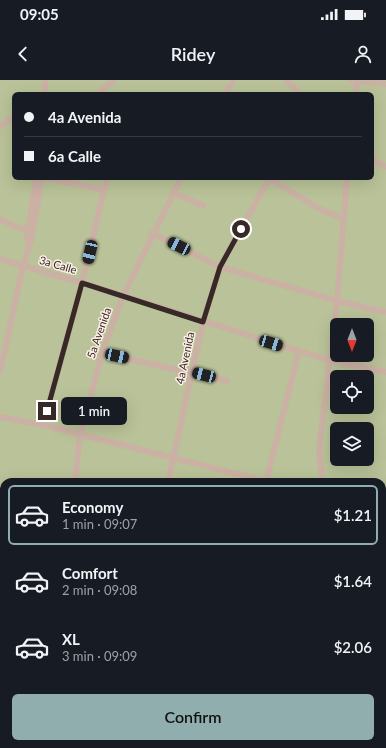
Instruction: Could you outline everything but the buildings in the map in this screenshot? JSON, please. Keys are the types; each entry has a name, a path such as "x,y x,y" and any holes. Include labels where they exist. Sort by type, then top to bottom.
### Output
{"street":[{"path":"45,80 45,92"},
{"path":"226,92 233,80"},
{"path":"286,80 298,92"},
{"path":"350,80 386,84"},
{"path":"356,92 357,80"},
{"path":"99,92 111,81"},
{"path":"0,126 12,118"},
{"path":"374,160 386,167"},
{"path":"31,231 36,180"},
{"path":"0,372 23,266 29,247 27,239 31,231 42,180"},
{"path":"56,180 104,190"},
{"path":"44,426 82,283 106,180"},
{"name":"5a Avenida","path":"75,478 80,435 102,353 123,296 152,233 180,180"},
{"name":"4a Avenida","path":"169,478 203,322 220,267 267,180"},
{"path":"271,180 320,208 344,219"},
{"path":"322,478 319,449 328,360 337,300 348,180"},
{"path":"174,192 203,206"},
{"path":"0,219 14,226 31,231"},
{"path":"152,233 220,267 337,300 386,312"},
{"name":"3a Calle","path":"0,259 328,360 386,372"},
{"path":"268,478 299,351"},
{"path":"102,353 227,381"},
{"path":"0,417 44,426 251,478"}],"green space":[{"path":"0,80 386,80 386,478 0,478"}],"route":[{"path":"47,411 82,283 203,322 220,267 241,229"}]}
